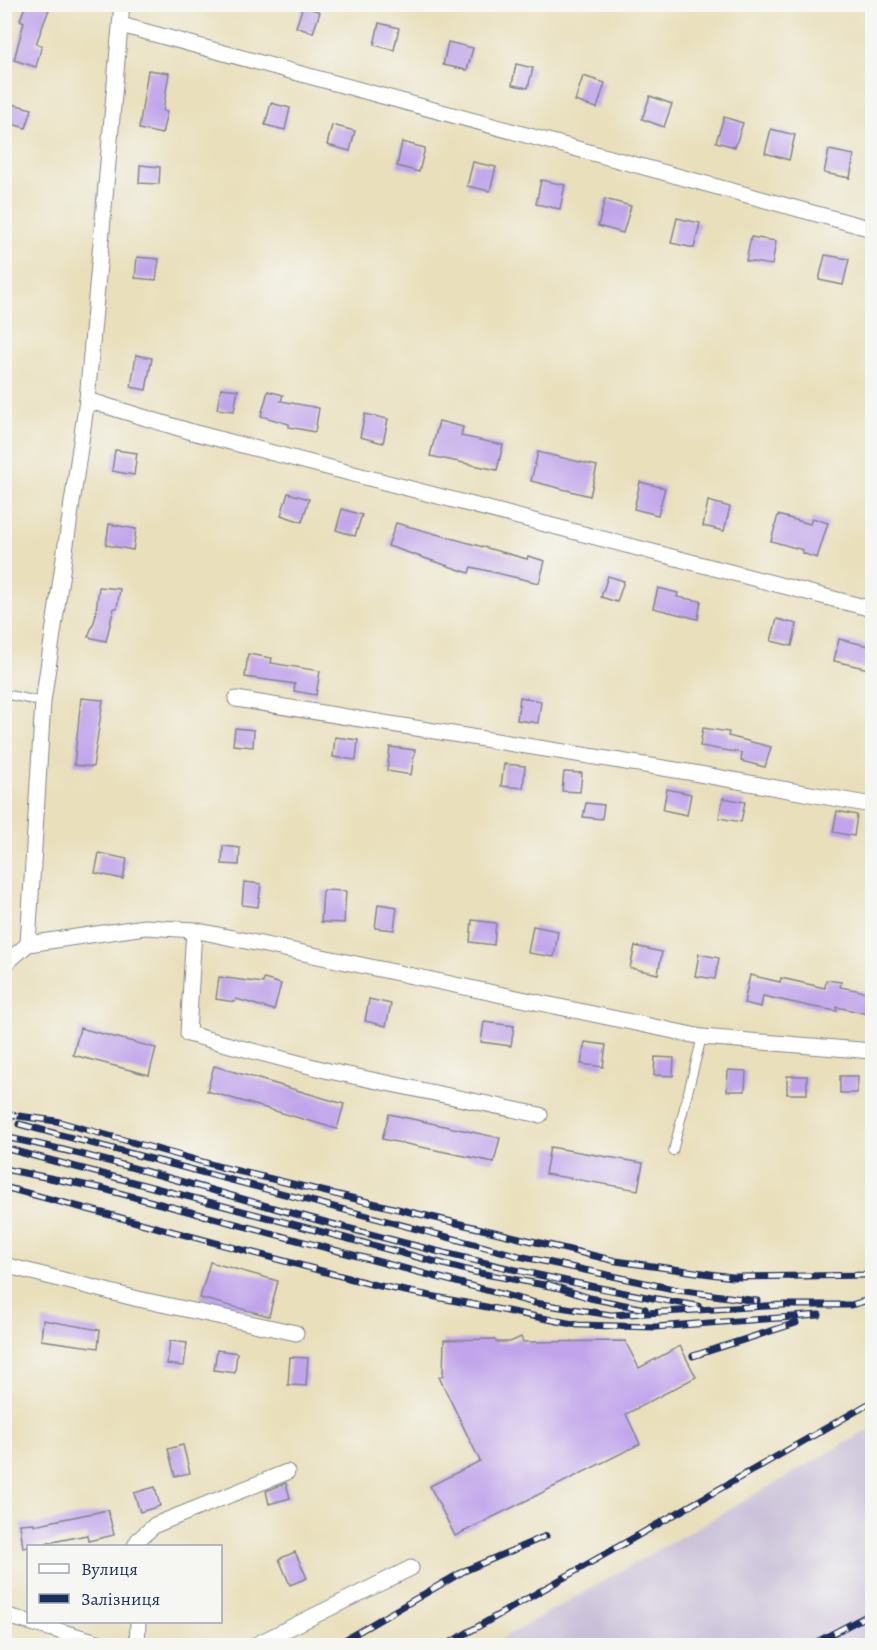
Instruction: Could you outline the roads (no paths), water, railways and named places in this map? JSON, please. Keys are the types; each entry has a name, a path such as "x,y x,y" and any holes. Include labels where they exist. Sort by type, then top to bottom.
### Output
{"street":[{"path":"27,944 43,702 87,400 122,4"},
{"path":"121,25 873,229"},
{"path":"87,400 192,432 873,609"},
{"path":"236,699 688,772 873,805"},
{"path":"4,964 27,944 145,927 194,930 702,1037 873,1051"},
{"path":"194,930 188,1034 329,1071 540,1115"},
{"path":"4,1265 296,1333"},
{"path":"136,1545 138,1540 156,1525 287,1472"},
{"path":"253,1646 411,1568"},
{"path":"4,1615 27,1622"},
{"path":"32,1623 111,1646"},
{"path":"137,1646 138,1623"}],"lane":[{"path":"4,694 43,702"},
{"path":"673,1151 702,1037"}],"railway":[{"path":"4,1114 56,1121 221,1167 616,1261 732,1277 872,1275"},
{"path":"19,1124 519,1256 678,1290 757,1301"},
{"path":"4,1137 117,1164 450,1254 598,1288 698,1306"},
{"path":"4,1148 474,1272 555,1287"},
{"path":"4,1169 100,1188 535,1303 611,1315 783,1305 851,1305 872,1299"},
{"path":"4,1187 375,1285 578,1325 655,1327 819,1315"},
{"path":"547,1284 590,1298 645,1309"},
{"path":"693,1356 796,1323"},
{"path":"444,1646 872,1402"},
{"path":"334,1646 464,1571 546,1536"},
{"path":"809,1646 872,1613"}]}
